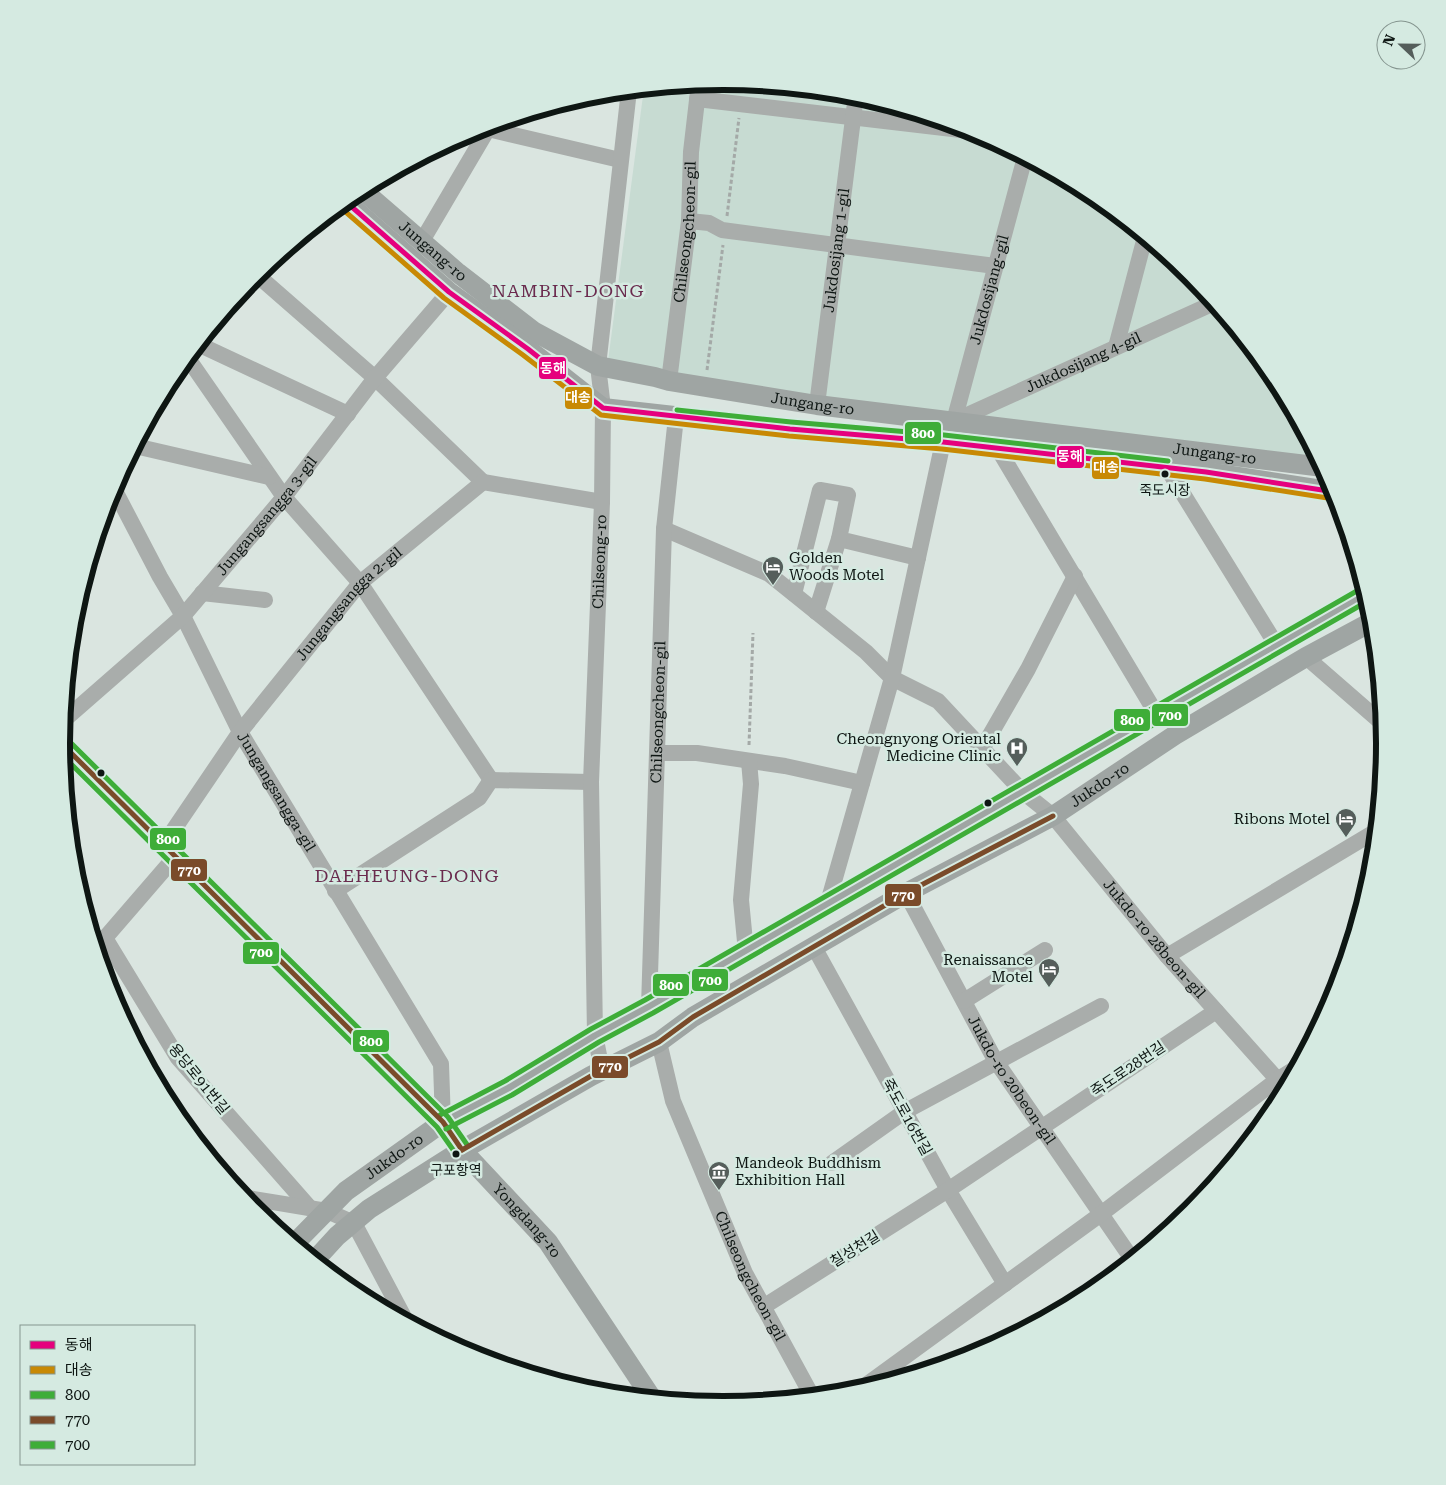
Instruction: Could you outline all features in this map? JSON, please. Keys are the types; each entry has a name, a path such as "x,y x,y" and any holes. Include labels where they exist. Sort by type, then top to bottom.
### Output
{"main road":[{"name":"Jungang-ro","path":"368,195 458,273 533,331 598,366 670,381 817,405 1314,466"},
{"name":"Jungang-ro","path":"351,206 449,292 603,408 790,429 943,442 1167,468 1325,491"},
{"name":"Jukdo-ro","path":"298,1238 318,1210 443,1122 509,1088 595,1036 827,906 1359,598"},
{"name":"Jukdo-ro","path":"319,1256 369,1209 462,1150 602,1070 659,1042 694,1017 906,893 1053,816 1175,735 1306,657 1365,625"},
{"name":"Yongdang-ro","path":"70,752 443,1122 462,1150 548,1242 646,1391"}],"street":[{"path":"698,91 854,118 944,128"},
{"name":"Chilseongcheon-gil","path":"670,381 689,221 690,152 698,91"},
{"name":"Chilseong-ro","path":"602,1070 595,1036 591,782 602,502 603,408 598,366 620,160 629,96"},
{"name":"Jukdosijang 1-gil","path":"817,405 855,103"},
{"path":"498,130 620,160"},
{"path":"422,241 482,136"},
{"name":"Jukdosijang-gil","path":"954,421 1023,163"},
{"path":"689,221 709,223 725,230 995,266"},
{"path":"1116,347 1143,243"},
{"path":"262,280 375,378 483,482 602,502"},
{"name":"Jungangsangga 3-gil","path":"71,714 183,616 284,497 375,378 449,292"},
{"name":"Jukdosijang 4-gil","path":"954,421 1208,306"},
{"path":"204,347 348,414"},
{"path":"192,364 284,497 360,583 490,780"},
{"name":"Chilseongcheon-gil","path":"649,1007 664,530 676,417"},
{"path":"827,906 892,678 943,442"},
{"path":"141,447 269,477"},
{"path":"998,449 1157,715"},
{"path":"1167,468 1277,646"},
{"name":"Jungangsangga 2-gil","path":"100,936 169,850 240,732 360,583 483,482"},
{"path":"794,594 820,490 848,495 839,539 816,612"},
{"name":"Jungangsangga-gil","path":"118,497 160,577 183,616 240,732 441,1064 443,1122"},
{"name":"Jukdo-ro 28beon-gil","path":"664,530 769,574 866,652 892,678 938,701 1023,792 1053,816 1167,956 1280,1083"},
{"path":"839,539 918,558"},
{"path":"982,749 1028,669 1074,576"},
{"path":"202,593 265,600"},
{"path":"1306,657 1375,717"},
{"path":"657,754 697,753 785,766 862,783"},
{"path":"746,952 741,900 750,784 749,761"},
{"path":"490,780 591,782"},
{"path":"336,891 479,798 490,780"},
{"path":"1167,956 1369,835"},
{"name":"Jukdo-ro 20beon-gil","path":"906,893 997,1062 1129,1254"},
{"name":"용당로91번길","path":"101,940 178,1058 318,1210"},
{"name":"죽도로16번길","path":"814,947 948,1190 1005,1284"},
{"path":"964,1001 1045,950"},
{"path":"832,1164 904,1112 1101,1006"},
{"name":"죽도로28번길","path":"948,1190 1216,1011"},
{"name":"Chilseongcheon-gil","path":"659,1042 673,1101 745,1273 809,1390"},
{"path":"878,1376 1278,1086"},
{"name":"칠성천길","path":"763,1307 948,1190"},
{"path":"257,1200 318,1210 354,1222 400,1310"}],"path":[{"path":"749,761 753,633"}],"shaded area":[{"path":"723,90 766,91 808,95 892,112 933,124 973,139 1050,177 1121,224 1185,281 1241,345 1289,416 1311,459 971,424 608,361 643,95"}],"transit line":[{"name":"동해","path":"351,206 449,292 528,349 603,408 790,429 943,442 1206,472 1325,490"},
{"name":"대송","path":"344,211 444,298 523,355 601,415 789,436 942,449 1205,479 1328,498"},
{"name":"800","path":"677,410 944,435 1168,461"},
{"name":"800","path":"440,1115 505,1081 591,1029 645,1000 1358,590"},
{"name":"700","path":"446,1129 512,1095 599,1042 653,1013 1361,605"},
{"name":"800","path":"70,742 448,1117 468,1146"},
{"name":"770","path":"70,752 443,1122 462,1150"},
{"name":"700","path":"70,763 437,1127 456,1154"},
{"name":"770","path":"462,1150 591,1076 659,1042 693,1017 906,893 1053,816"}],"place":[{"name":"죽도시장","path":"1165,474"},
{"name":"Golden Woods Motel","path":"773,586"},
{"name":"Cheongnyong Oriental Medicine Clinic","path":"1017,767"},
{"name":"Ribons Motel","path":"1346,838"},
{"name":"Renaissance Motel","path":"1049,988"},
{"name":"구포항역","path":"456,1154"},
{"name":"Mandeok Buddhism Exhibition Hall","path":"719,1191"}],"district":[{"name":"NAMBIN-DONG","path":"568,291"},
{"name":"DAEHEUNG-DONG","path":"407,876"}]}
